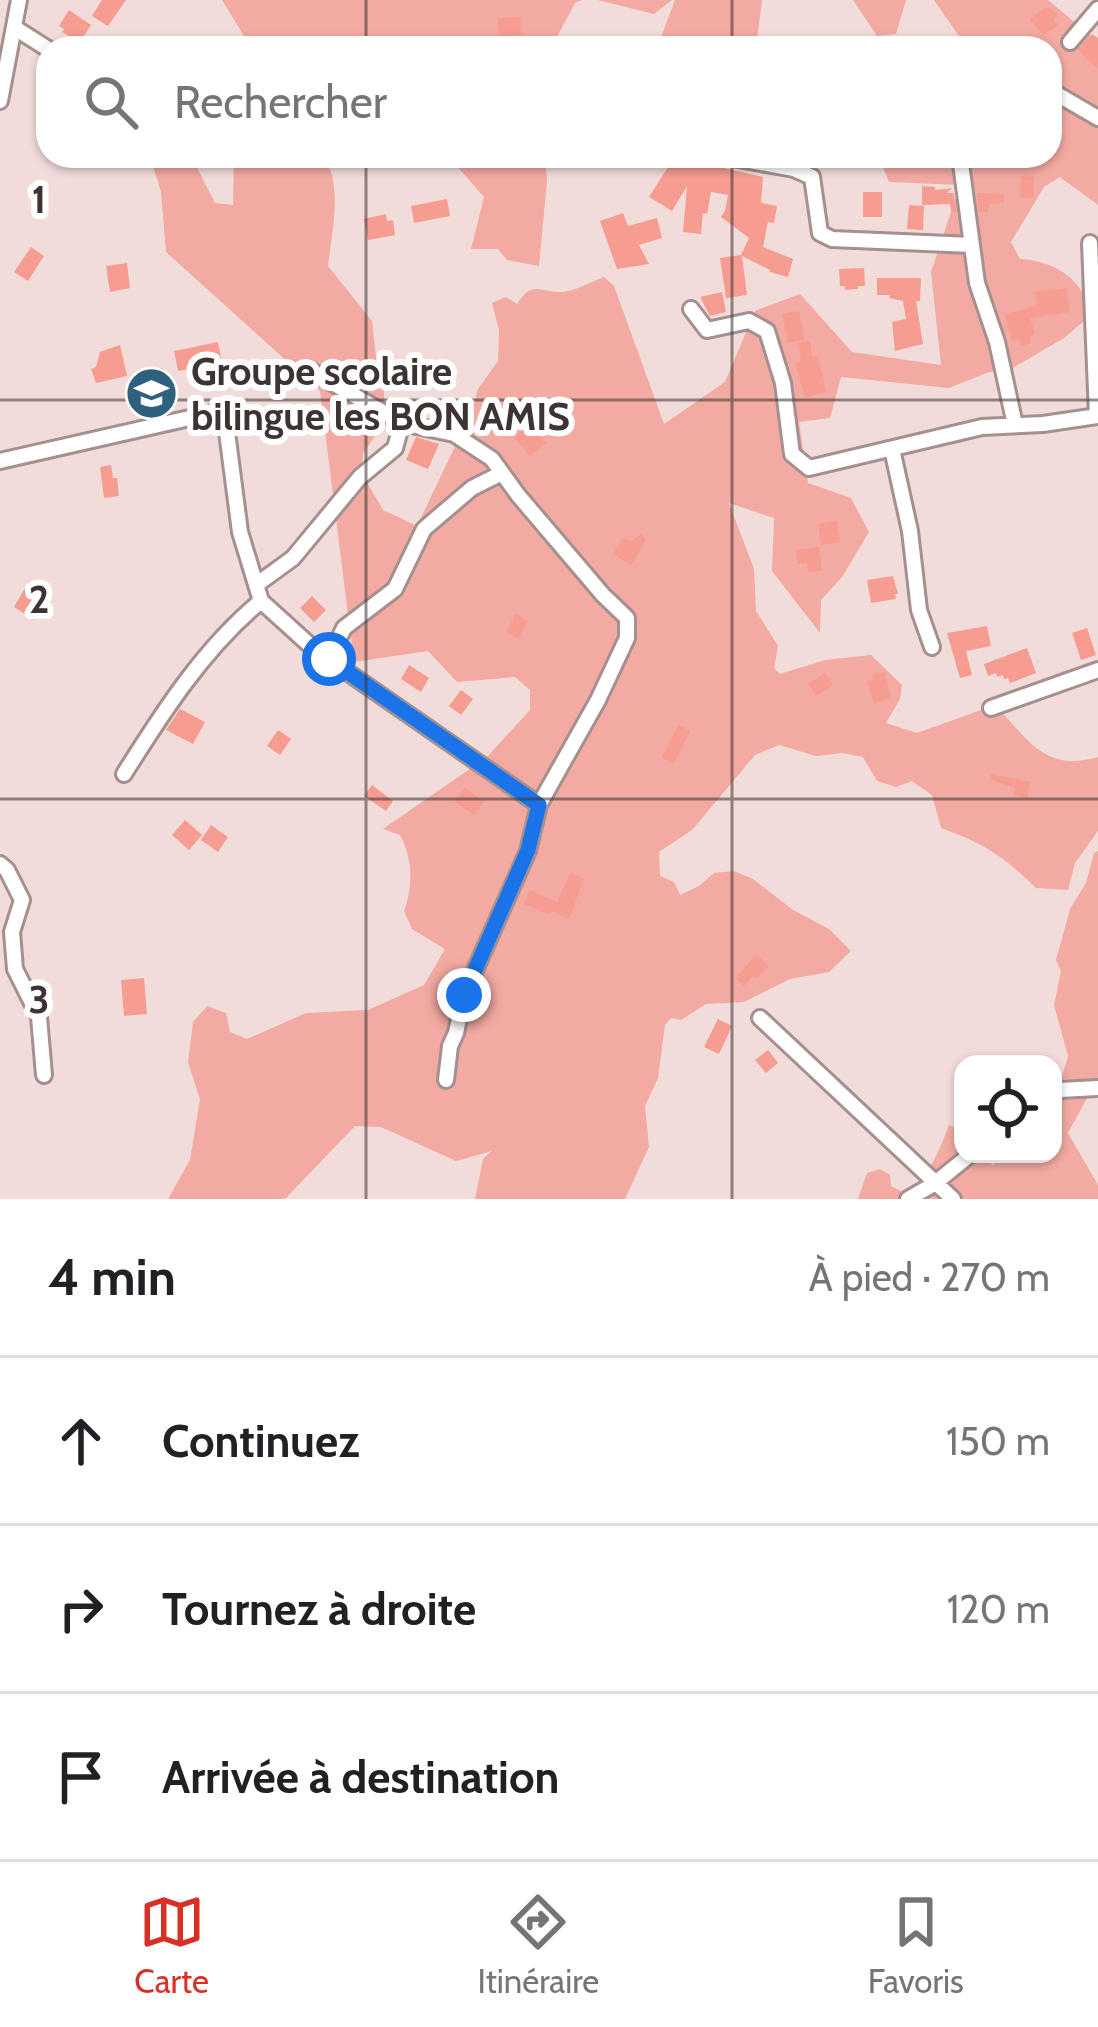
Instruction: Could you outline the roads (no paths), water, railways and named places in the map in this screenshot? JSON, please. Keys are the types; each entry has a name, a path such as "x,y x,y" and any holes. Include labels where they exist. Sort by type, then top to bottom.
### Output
{"street":[{"path":"1070,42 1098,9"},
{"path":"0,13 17,14 0,101"},
{"path":"1062,97 1098,118"},
{"path":"788,168 812,177 820,233 832,239 972,244"},
{"path":"962,168 977,283 997,342 1015,425"},
{"path":"691,309 707,330 749,321 767,331 783,383 792,454 809,468 982,427 1098,416 1090,243"},
{"path":"308,369 402,423 454,434 492,459 627,618 627,638 539,805 528,850 464,995 446,1079"},
{"path":"0,461 215,412 227,431 240,532 258,593 329,659 539,805"},
{"path":"124,774 155,724 258,593 360,477 395,448 402,423"},
{"path":"892,449 910,531 919,610 932,646"},
{"path":"329,659 344,628 395,589 424,529 472,488 502,473"},
{"path":"991,707 1098,670"},
{"path":"0,864 22,900 12,932 15,969 39,1017 44,1075"},
{"path":"760,1018 953,1199"},
{"path":"1062,1090 1098,1088"},
{"path":"908,1199 960,1163"}],"place":[{"name":"Groupe scolaire bilingue les BON AMIS","path":"152,393"}]}
